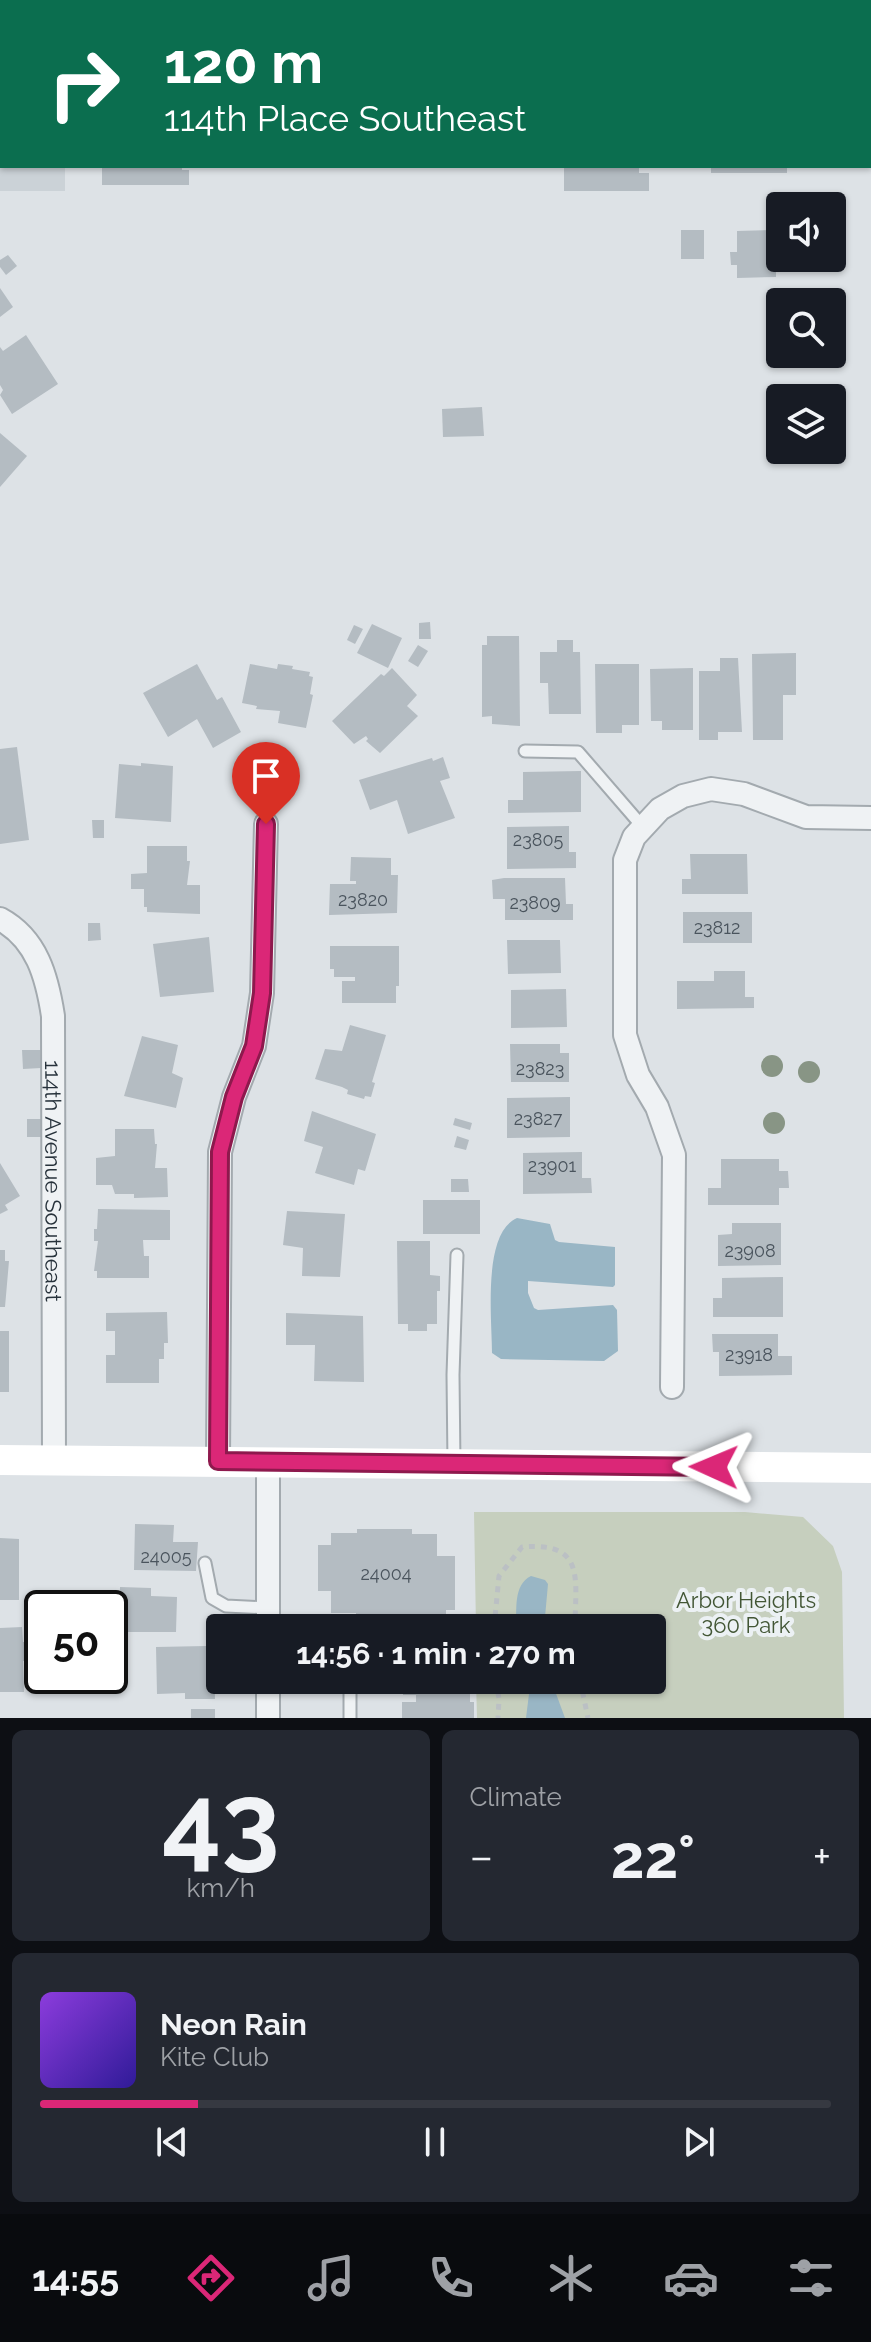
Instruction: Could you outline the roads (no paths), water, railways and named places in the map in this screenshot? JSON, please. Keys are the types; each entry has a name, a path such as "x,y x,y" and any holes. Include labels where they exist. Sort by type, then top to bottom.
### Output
{"main road":[{"path":"0,1460 871,1468"}],"street":[{"path":"672,1387 674,1155 657,1107 638,1075 625,1035 625,860 634,837 660,809 683,796 711,789 744,794 806,817 871,818"},
{"path":"218,1461 220,1152 234,1097 254,1046 262,993 266,824"},
{"name":"114th Avenue Southeast","path":"0,919 31,946 48,980 53,1016 54,1461"},
{"path":"268,1463 268,1614"},
{"path":"268,1694 268,1718"}],"lane":[{"path":"525,751 578,752 642,826"},
{"path":"454,1465 457,1255"},
{"path":"205,1563 212,1598 226,1606 254,1614"},
{"path":"350,1694 350,1718"}],"water":[{"path":"517,1218 550,1224 555,1240 559,1242 615,1247 613,1287 528,1281 528,1293 534,1308 538,1310 613,1305 617,1310 618,1351 604,1361 501,1359 492,1353 491,1278 494,1258 498,1241 506,1227"},
{"path":"531,1576 548,1584 545,1614 516,1614 519,1591"},
{"path":"529,1694 556,1694 565,1718 526,1718"}],"park label":[{"name":"Arbor Heights 360 Park","path":"746,1612"}]}
